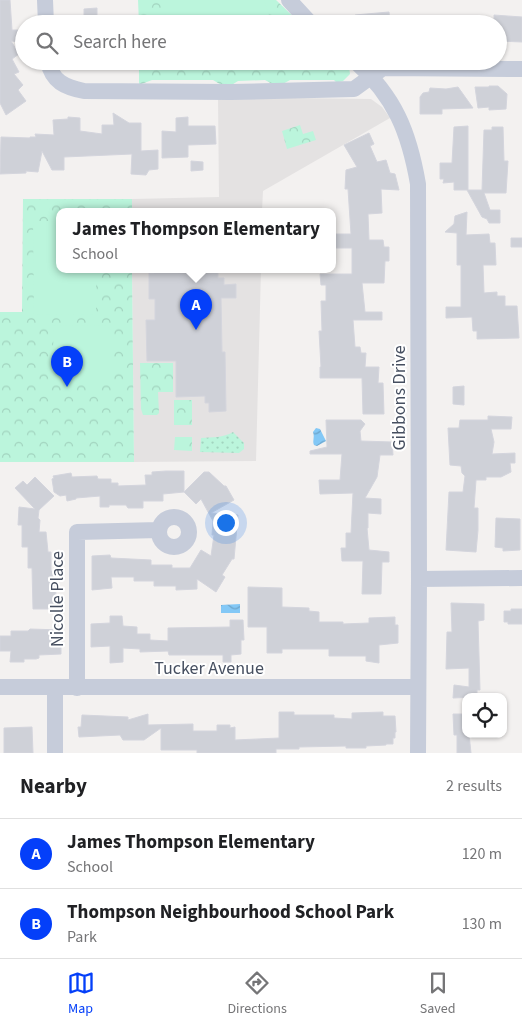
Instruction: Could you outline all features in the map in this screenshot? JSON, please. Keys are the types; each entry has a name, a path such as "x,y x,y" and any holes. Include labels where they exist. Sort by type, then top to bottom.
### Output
{"street":[{"path":"45,0 46,15"},
{"path":"289,0 303,15"},
{"path":"507,69 522,69"},
{"path":"51,70 54,78 67,88 84,91 231,92 354,89 380,70"},
{"name":"Gibbons Drive","path":"364,70 388,96 403,125 413,155 418,184 418,753"},
{"name":"Nicolle Place","path":"78,688 77,532 159,530"},
{"path":"419,579 522,578"},
{"name":"Tucker Avenue","path":"0,687 418,687"},
{"path":"55,688 55,753"}],"shaded area":[{"path":"218,97 371,99 382,107 390,118 263,191 262,208 132,208 132,199 219,197"},
{"path":"132,273 261,273 256,461 134,462"}],"green space":[{"path":"138,0 276,0 292,15 139,15"},
{"path":"166,0 264,0 269,15 166,15"},
{"path":"139,70 349,70 350,74 343,81 337,83 334,80 290,80 281,85 274,85 265,80 238,81 230,86 223,86 213,80 152,80 139,85"},
{"path":"300,125 303,134 313,131 316,140 287,149 282,131"},
{"path":"23,199 132,199 132,208 56,208 56,273 132,273 134,462 0,462 0,312 22,312"},
{"path":"33,221 56,221 56,273 96,273 96,314 34,315"},
{"path":"53,325 107,326 114,333 114,384 54,384"},
{"path":"140,363 173,363 173,392 158,392 159,413 157,415 143,415 141,409"},
{"path":"174,400 192,400 192,425 174,425"},
{"path":"233,432 244,443 244,449 239,453 200,452 201,438 221,436"},
{"path":"175,437 192,437 192,451 174,450"}],"water":[{"path":"316,428 320,429 326,441 317,446 313,442 313,432"},
{"path":"240,604 240,613 221,613 221,605"}],"building":[{"path":"0,0 10,0 12,30 15,30 15,42 11,41 15,48 15,57 12,59 15,70 19,72 14,74 23,85 18,90 26,101 6,115 0,103"},
{"path":"97,8 97,15 84,15 84,9"},
{"path":"389,12 389,15 355,15"},
{"path":"507,16 522,17 522,42 507,41"},
{"path":"498,86 507,94 506,109 489,110 489,107 478,108 475,87"},
{"path":"458,87 473,108 442,109 442,114 420,114 420,97 423,93 429,92 430,88 446,89"},
{"path":"113,113 129,123 141,123 141,151 158,150 158,169 149,170 146,175 131,174 132,154 64,157 64,170 52,170 42,151 38,172 26,171 26,173 0,174 1,137 30,138 36,137 35,134 54,135 53,120 68,119 68,117 80,118 80,131 102,134 102,125 114,125"},
{"path":"188,117 188,126 215,126 216,144 188,145 188,157 162,158 162,131 176,132 176,118"},
{"path":"468,126 468,190 482,190 484,130 492,130 492,127 503,127 504,161 508,161 506,193 484,193 490,210 500,210 500,223 489,223 487,219 482,217 467,190 454,190 454,182 443,183 444,179 440,179 440,163 452,163 454,127"},
{"path":"369,133 374,144 370,146 377,162 386,160 390,173 395,174 399,190 381,189 382,213 368,214 369,240 383,240 384,247 389,247 389,261 385,261 384,283 362,283 365,312 382,312 382,320 353,320 355,347 360,347 361,353 366,353 365,367 379,367 378,383 383,383 384,414 363,414 362,378 320,378 319,331 322,331 321,301 326,301 326,285 321,285 320,274 352,274 352,248 336,248 336,234 351,234 348,189 345,189 346,170 357,167 344,145"},
{"path":"191,161 203,162 203,170 191,171"},
{"path":"467,212 466,235 489,234 490,243 495,243 496,265 483,265 484,293 497,292 497,296 505,296 505,306 517,306 519,338 477,339 477,331 473,331 472,317 446,318 446,307 461,307 461,265 457,265 457,233 445,232 454,224 455,216"},
{"path":"511,238 522,238 522,247 511,247"},
{"path":"149,273 218,273 218,278 224,278 224,285 236,284 236,298 221,298 222,352 225,352 226,411 209,412 209,403 205,403 205,396 176,397 176,361 147,361 146,320 155,320 155,299 149,299"},
{"path":"464,386 464,405 453,404 453,387"},
{"path":"488,416 512,417 511,429 491,429 494,442 492,454 515,453 515,463 510,463 511,472 501,477 486,477 486,480 476,480 474,508 478,508 478,530 476,552 446,550 449,492 463,492 465,476 462,473 461,466 450,465 448,428 459,428 460,420 488,420"},
{"path":"326,420 361,420 365,424 360,431 361,441 392,442 393,455 380,455 377,477 365,498 381,499 381,514 368,513 367,528 369,550 389,552 389,562 382,562 381,594 362,594 363,561 342,561 341,548 346,548 346,533 351,533 353,493 320,494 319,480 340,480 342,454 310,454 310,451 327,447"},
{"path":"184,471 184,492 163,494 163,501 143,501 143,508 128,508 126,505 100,507 100,496 76,498 67,501 66,495 60,496 54,492 52,479 54,478 53,476 71,473 72,477 97,476 98,479 111,479 111,483 118,483 118,486 146,485 145,475 152,475 152,472"},
{"path":"204,472 209,472 226,486 234,500 211,513 238,515 234,559 232,559 222,575 225,577 216,592 197,579 197,589 176,590 176,586 154,586 154,581 134,581 134,577 111,577 112,588 92,590 92,556 110,555 111,558 151,560 151,565 172,565 172,568 190,568 201,550 211,556 214,535 212,535 213,521 201,499 196,504 184,492"},
{"path":"35,477 54,496 39,510 38,518 40,520 39,532 46,532 48,552 51,552 51,571 55,571 56,598 54,600 54,609 33,609 32,568 28,568 28,547 22,547 22,525 18,525 19,507 35,509 15,488 23,481 27,485"},
{"path":"496,518 520,519 520,550 503,551 503,548 495,547"},
{"path":"248,587 282,588 282,607 309,608 309,611 319,612 319,622 343,622 343,624 369,623 369,618 395,617 395,625 398,625 398,643 379,645 379,663 366,661 366,656 329,656 329,649 282,649 282,653 267,653 267,627 248,627"},
{"path":"451,603 484,604 484,620 478,621 480,690 477,690 477,693 462,693 462,698 453,698 454,685 469,687 469,668 446,669 447,632 452,632"},
{"path":"511,609 522,609 522,624 508,624 508,622 504,622 504,611 511,611"},
{"path":"110,616 122,616 123,626 137,627 137,634 150,634 150,640 168,641 168,628 230,627 230,620 243,620 244,640 241,640 241,654 231,655 231,662 223,662 223,655 169,655 168,651 140,652 140,649 123,648 123,662 110,663 110,646 91,647 91,624 110,623"},
{"path":"30,629 61,630 61,654 39,655 39,658 36,659 24,659 24,662 10,662 11,651 0,651 0,636 11,636 11,631 28,631"},
{"path":"279,712 294,712 294,715 334,715 334,718 352,719 352,713 383,712 383,716 395,716 395,738 393,738 393,744 366,746 366,748 346,748 346,746 299,747 299,749 276,749 276,753 197,753 197,750 161,750 161,728 144,740 123,740 120,735 79,737 78,727 81,727 82,715 128,717 128,720 148,714 148,725 193,724 193,731 217,731 217,725 230,725 230,728 235,727 235,740 279,738"},
{"path":"453,714 462,714 462,738 469,738 471,753 457,753 457,735 454,735"},
{"path":"32,727 33,753 4,753 4,728"}],"place":[{"name":"James Thompson Elementary","path":"196,330"},
{"name":"Thompson Neighbourhood School Park","path":"67,387"}]}
